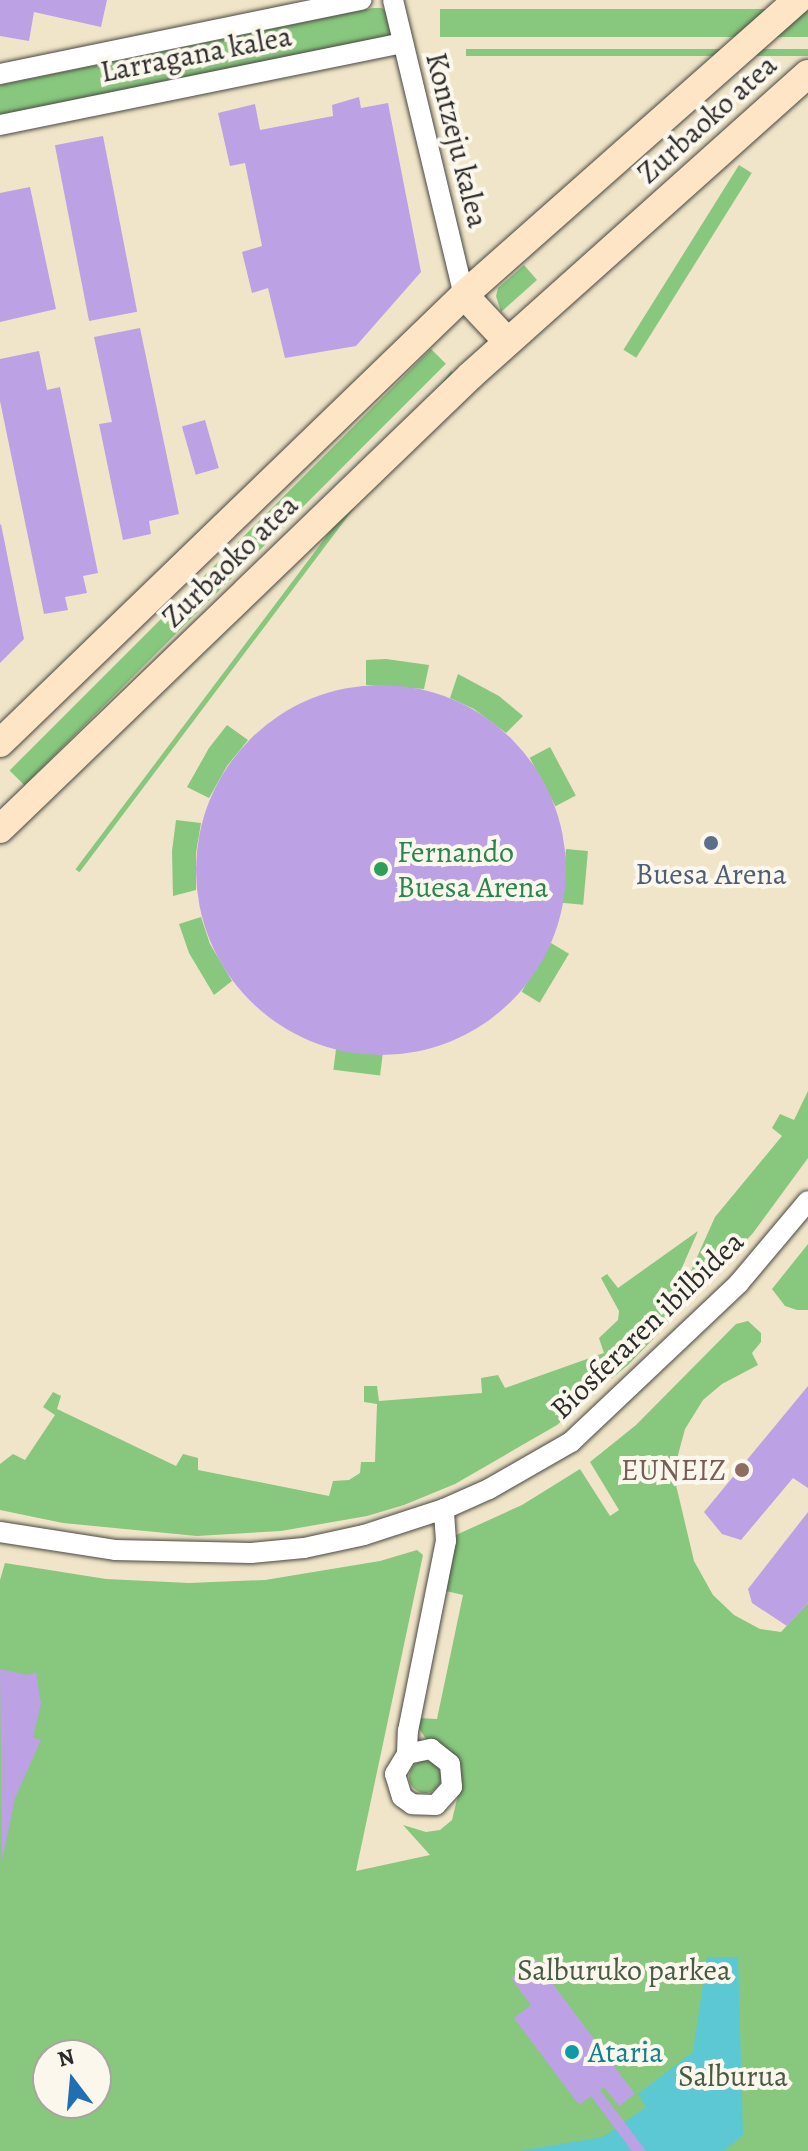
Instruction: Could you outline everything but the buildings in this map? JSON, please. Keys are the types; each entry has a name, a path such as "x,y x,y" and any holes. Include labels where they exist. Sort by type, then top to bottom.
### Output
{"street":[{"name":"Larragana kalea","path":"0,74 361,0"},
{"name":"Kontzeju kalea","path":"393,0 464,295"},
{"name":"Zurbaoko atea","path":"0,743 464,295 798,0"},
{"name":"Larragana kalea","path":"0,125 403,43"},
{"name":"Zurbaoko atea","path":"0,829 508,342 808,74"},
{"path":"464,295 508,342"},
{"name":"Biosferaren ibilbidea","path":"0,1532 115,1550 251,1553 304,1548 364,1535 444,1509 489,1489 571,1442 739,1283 808,1201"},
{"path":"407,1754 408,1731 446,1541 444,1509"}],"green space":[{"path":"382,8 389,14 393,32 383,39 0,117 0,85"},
{"path":"440,9 808,9 808,37 440,37"},
{"path":"466,49 808,49 808,56 466,56"},
{"path":"739,165 752,173 636,358 623,350"},
{"path":"524,265 537,280 501,312 496,296 498,288"},
{"path":"431,349 446,364 24,785 10,770"},
{"path":"451,371 455,374 79,872 75,869"},
{"path":"386,659 429,665 424,689 366,685 366,660"},
{"path":"458,674 499,696 523,716 506,733 474,709 450,698"},
{"path":"227,725 248,740 227,766 209,798 187,787 209,748"},
{"path":"550,747 576,796 556,806 530,758"},
{"path":"176,820 201,823 196,853 196,890 173,896 172,851"},
{"path":"566,849 588,851 583,905 561,903"},
{"path":"201,917 210,944 232,981 214,995 189,953 179,924"},
{"path":"551,943 569,954 540,1003 522,992"},
{"path":"336,1049 383,1055 380,1076 333,1070"},
{"path":"808,1091 808,1158 753,1233 696,1295 685,1284 715,1217 782,1136 772,1128 780,1114 794,1120"},
{"path":"698,1231 670,1295 683,1308 629,1364 557,1425 455,1484 404,1505 367,1516 281,1531 197,1536 63,1523 0,1510 0,1464 13,1454 25,1460 55,1415 43,1407 53,1392 61,1396 57,1409 176,1466 183,1454 198,1458 198,1470 329,1496 333,1481 349,1480 360,1473 361,1462 375,1462 377,1404 364,1402 364,1386 377,1386 379,1401 482,1393 481,1378 498,1375 505,1388 604,1353 599,1338 618,1320 619,1311 601,1278 607,1274 618,1288"},
{"path":"808,1244 808,1310 797,1310 785,1306 772,1289"},
{"path":"748,1321 761,1333 761,1342 752,1353 758,1365 722,1384 703,1400 685,1429 678,1455 676,1485 694,1561 713,1595 734,1615 760,1629 781,1632 808,1603 808,2151 0,2151 0,1580 5,1563 106,1579 189,1583 265,1580 380,1561 417,1550 423,1555 356,1871 430,1855 403,1825 426,1832 440,1830 452,1820 459,1791 440,1744 426,1739 418,1727 419,1718 437,1719 463,1595 446,1591 456,1535 522,1505 580,1469 610,1516 619,1510 590,1462 636,1425 736,1324"},
{"path":"425,1761 436,1766 441,1777 436,1788 425,1793 414,1788 409,1777 414,1766"}],"water":[{"path":"707,1957 738,1957 743,2135 724,2151 519,2151 603,2137 646,2107 638,2094 693,2052"}],"place":[{"name":"Buesa Arena","path":"711,843"},
{"name":"Fernando Buesa Arena","path":"381,869"},
{"name":"EUNEIZ","path":"742,1470"},
{"name":"Ataria","path":"572,2052"}],"park label":[{"name":"Salburuko parkea","path":"624,1970"},
{"name":"Salburua","path":"733,2076"}]}
